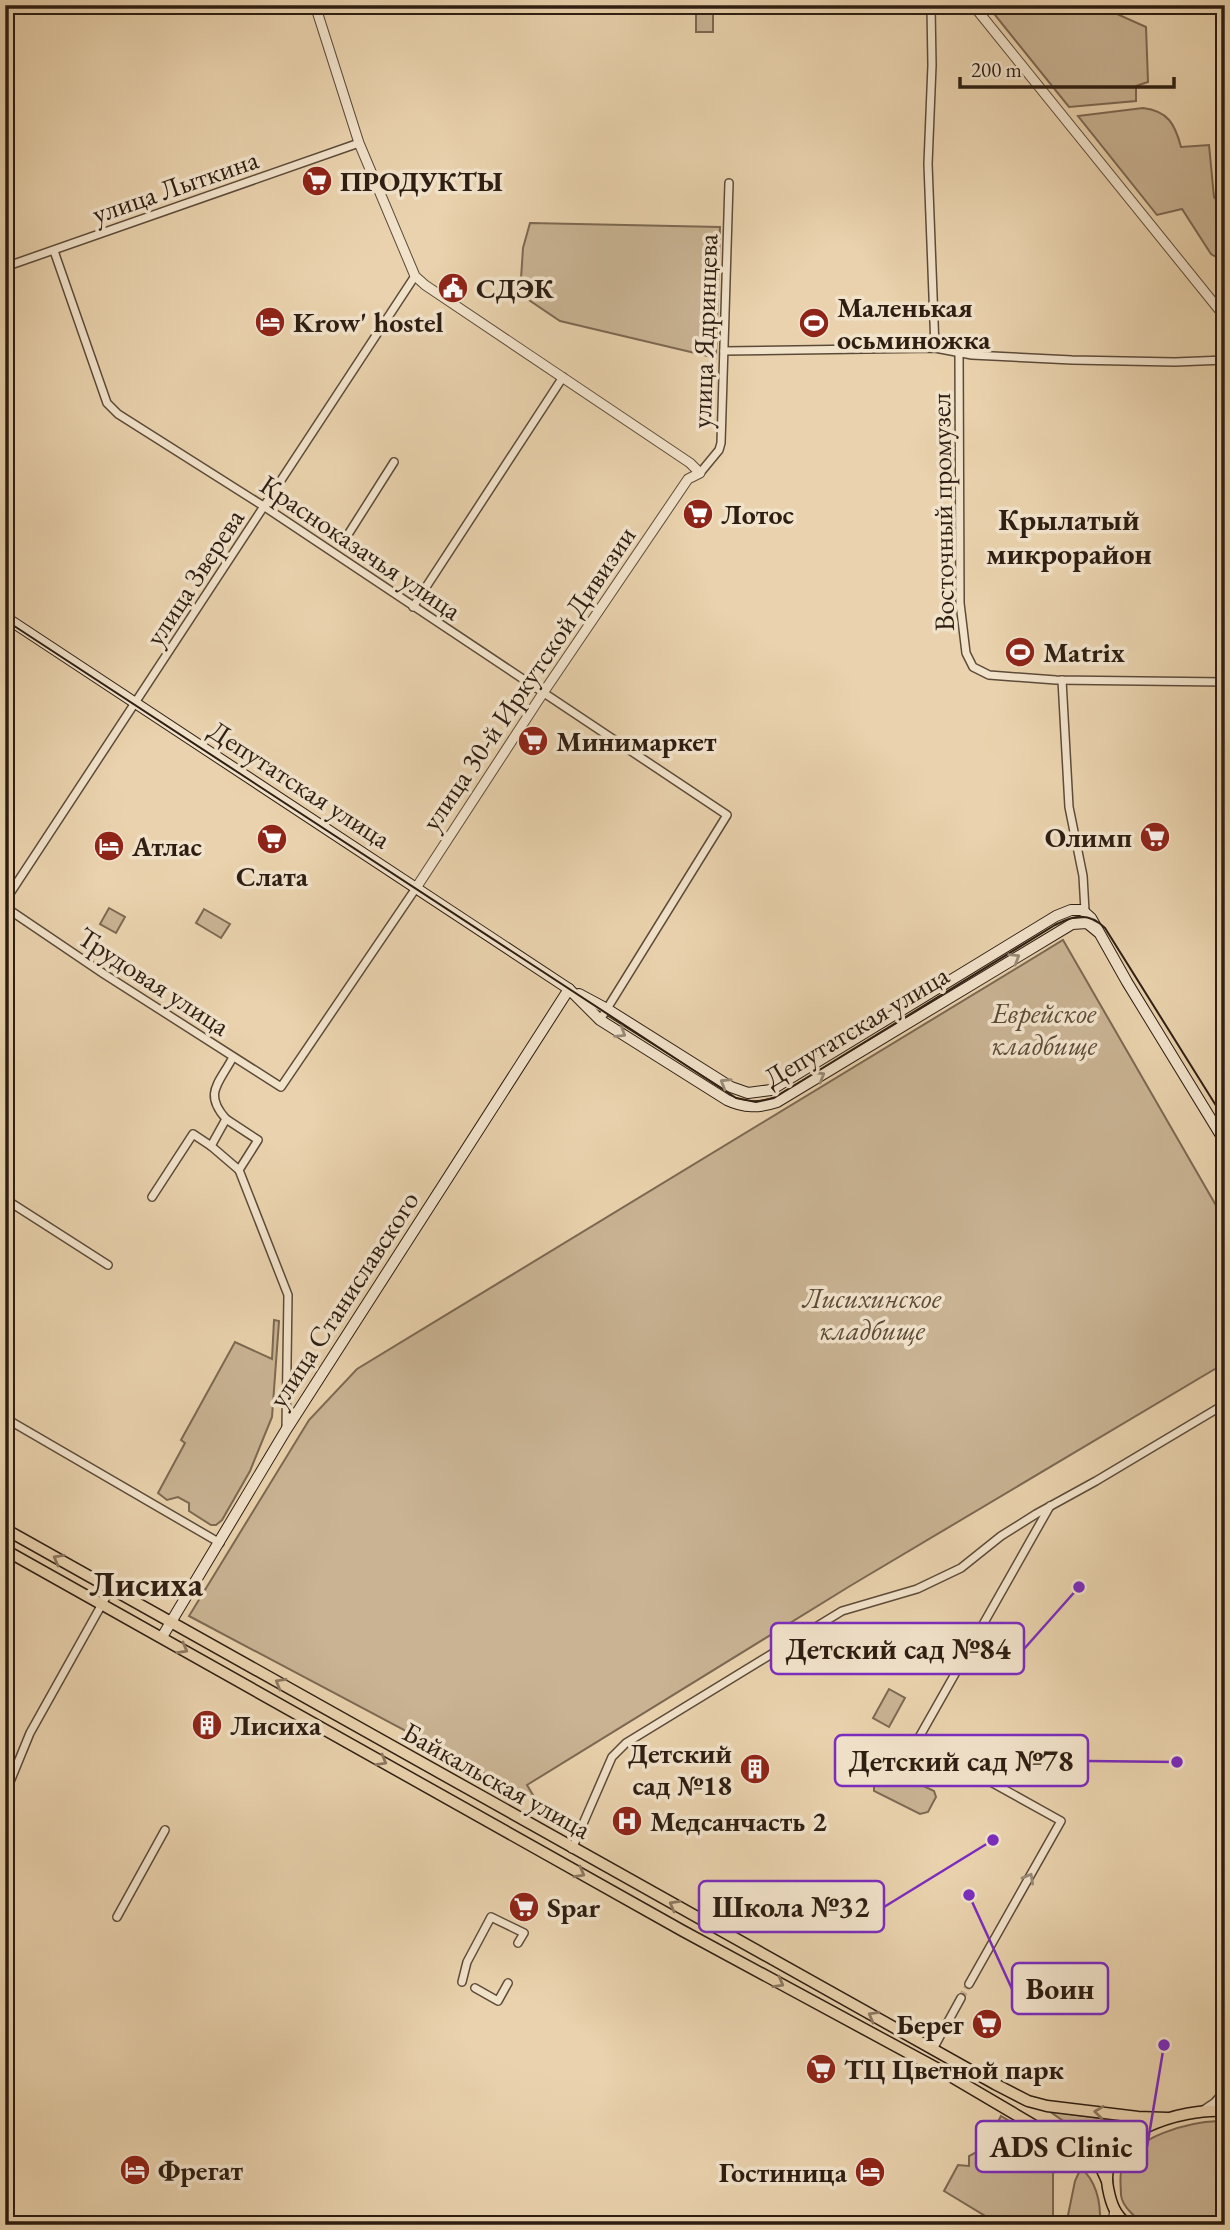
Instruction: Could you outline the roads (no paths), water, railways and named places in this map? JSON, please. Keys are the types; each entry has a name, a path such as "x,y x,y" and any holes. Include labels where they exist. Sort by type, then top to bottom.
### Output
{"main road":[{"name":"Депутатская улица","path":"8,619 569,989 607,1009 731,1087 748,1093 763,1093 822,1060 1056,916 1074,909 1085,911"},
{"path":"1085,911 1225,1142"},
{"name":"Депутатская улица","path":"569,989 600,1020 727,1100 745,1106 766,1106 777,1102 1072,923 1087,923 1097,929"},
{"name":"улица Станиславского","path":"162,1637 286,1430 569,989"},
{"name":"Байкальская улица","path":"5,1529 995,2084 1035,2103 1167,2118"},
{"name":"Байкальская улица","path":"5,1550 683,1931 940,2070 1088,2158 1101,2168 1107,2180"},
{"path":"1113,2225 1115,2212 1107,2180 1112,2161 1126,2142 1140,2131 1167,2118 1199,2111 1223,2111"},
{"path":"1115,2212 1128,2225"}],"street":[{"path":"315,5 359,143 415,276 691,463 700,473"},
{"path":"973,5 1225,317"},
{"path":"931,7 928,164 935,348"},
{"name":"улица Лыткина","path":"5,267 359,143"},
{"name":"улица Ядринцева","path":"700,473 722,443 729,183"},
{"name":"Красноказачья улица","path":"54,251 107,403 118,414 265,507 727,815 607,1009"},
{"name":"улица Зверева","path":"5,901 415,276"},
{"path":"724,351 935,348 1072,360 1225,360"},
{"name":"Восточный промузел","path":"959,352 960,603 966,653 973,667 989,676 1062,680 1225,682"},
{"path":"414,607 563,377"},
{"path":"349,533 394,462"},
{"name":"улица 30-й Иркутской Дивизии","path":"281,1087 688,479 700,473"},
{"path":"335,554 341,545"},
{"path":"1062,680 1069,807 1083,876 1085,911"},
{"name":"Трудовая улица","path":"5,907 65,949 281,1087"},
{"path":"600,1020 607,1009"},
{"path":"233,1057 213,1094 215,1107 226,1119 258,1140 239,1170"},
{"path":"211,1146 226,1119"},
{"path":"152,1197 193,1134 239,1170 288,1295 286,1430"},
{"path":"5,1199 108,1265"},
{"path":"572,1849 612,1757 626,1742 842,1611 918,1589 961,1568 1002,1536 1051,1505 1097,1481 1225,1404"},
{"path":"5,1418 220,1543"},
{"path":"969,1984 1061,1821 917,1741 1051,1505"},
{"path":"5,1794 30,1733 111,1588"},
{"path":"117,1917 165,1830"},
{"path":"461,1982 467,1962 491,1917 524,1933 518,1943"},
{"path":"475,1988 498,2001 508,1983"},
{"path":"933,2049 961,1998"},
{"path":"1199,2111 1214,2104 1225,2091"}],"tunnel":[{"path":"341,546 349,533"},
{"path":"961,1998 969,1984"}],"tram line":[{"path":"5,620 736,1098 756,1102 774,1098 1055,925 1069,919 1087,917 1105,928 1225,1120"}],"place":[{"name":"ПРОДУКТЫ","path":"317,181"},
{"name":"СДЭК","path":"453,288"},
{"name":"Krow' hostel","path":"270,322"},
{"name":"Маленькая осьминожка","path":"814,323"},
{"name":"Лотос","path":"698,514"},
{"name":"Matrix","path":"1020,652"},
{"name":"Минимаркет","path":"533,741"},
{"name":"Олимп","path":"1155,837"},
{"name":"Слата","path":"272,839"},
{"name":"Атлас","path":"109,846"},
{"name":"Детский сад №84","path":"1079,1587"},
{"name":"Лисиха","path":"207,1725"},
{"name":"Детский сад №78","path":"1177,1762"},
{"name":"Детский сад №18","path":"755,1769"},
{"name":"Медсанчасть 2","path":"627,1821"},
{"name":"Школа №32","path":"993,1840"},
{"name":"Воин","path":"969,1895"},
{"name":"Spar","path":"524,1907"},
{"name":"Берег","path":"987,2024"},
{"name":"ADS Clinic","path":"1164,2045"},
{"name":"ТЦ Цветной парк","path":"821,2069"},
{"name":"Фрегат","path":"135,2170"},
{"name":"Гостиница","path":"870,2172"}],"district":[{"name":"Крылатый микрорайон","path":"1069,537"},
{"name":"Лисиха","path":"146,1584"}],"park label":[{"name":"Еврейское кладбище","path":"1044,1029"},
{"name":"Лисихинское кладбище","path":"872,1314"}]}
